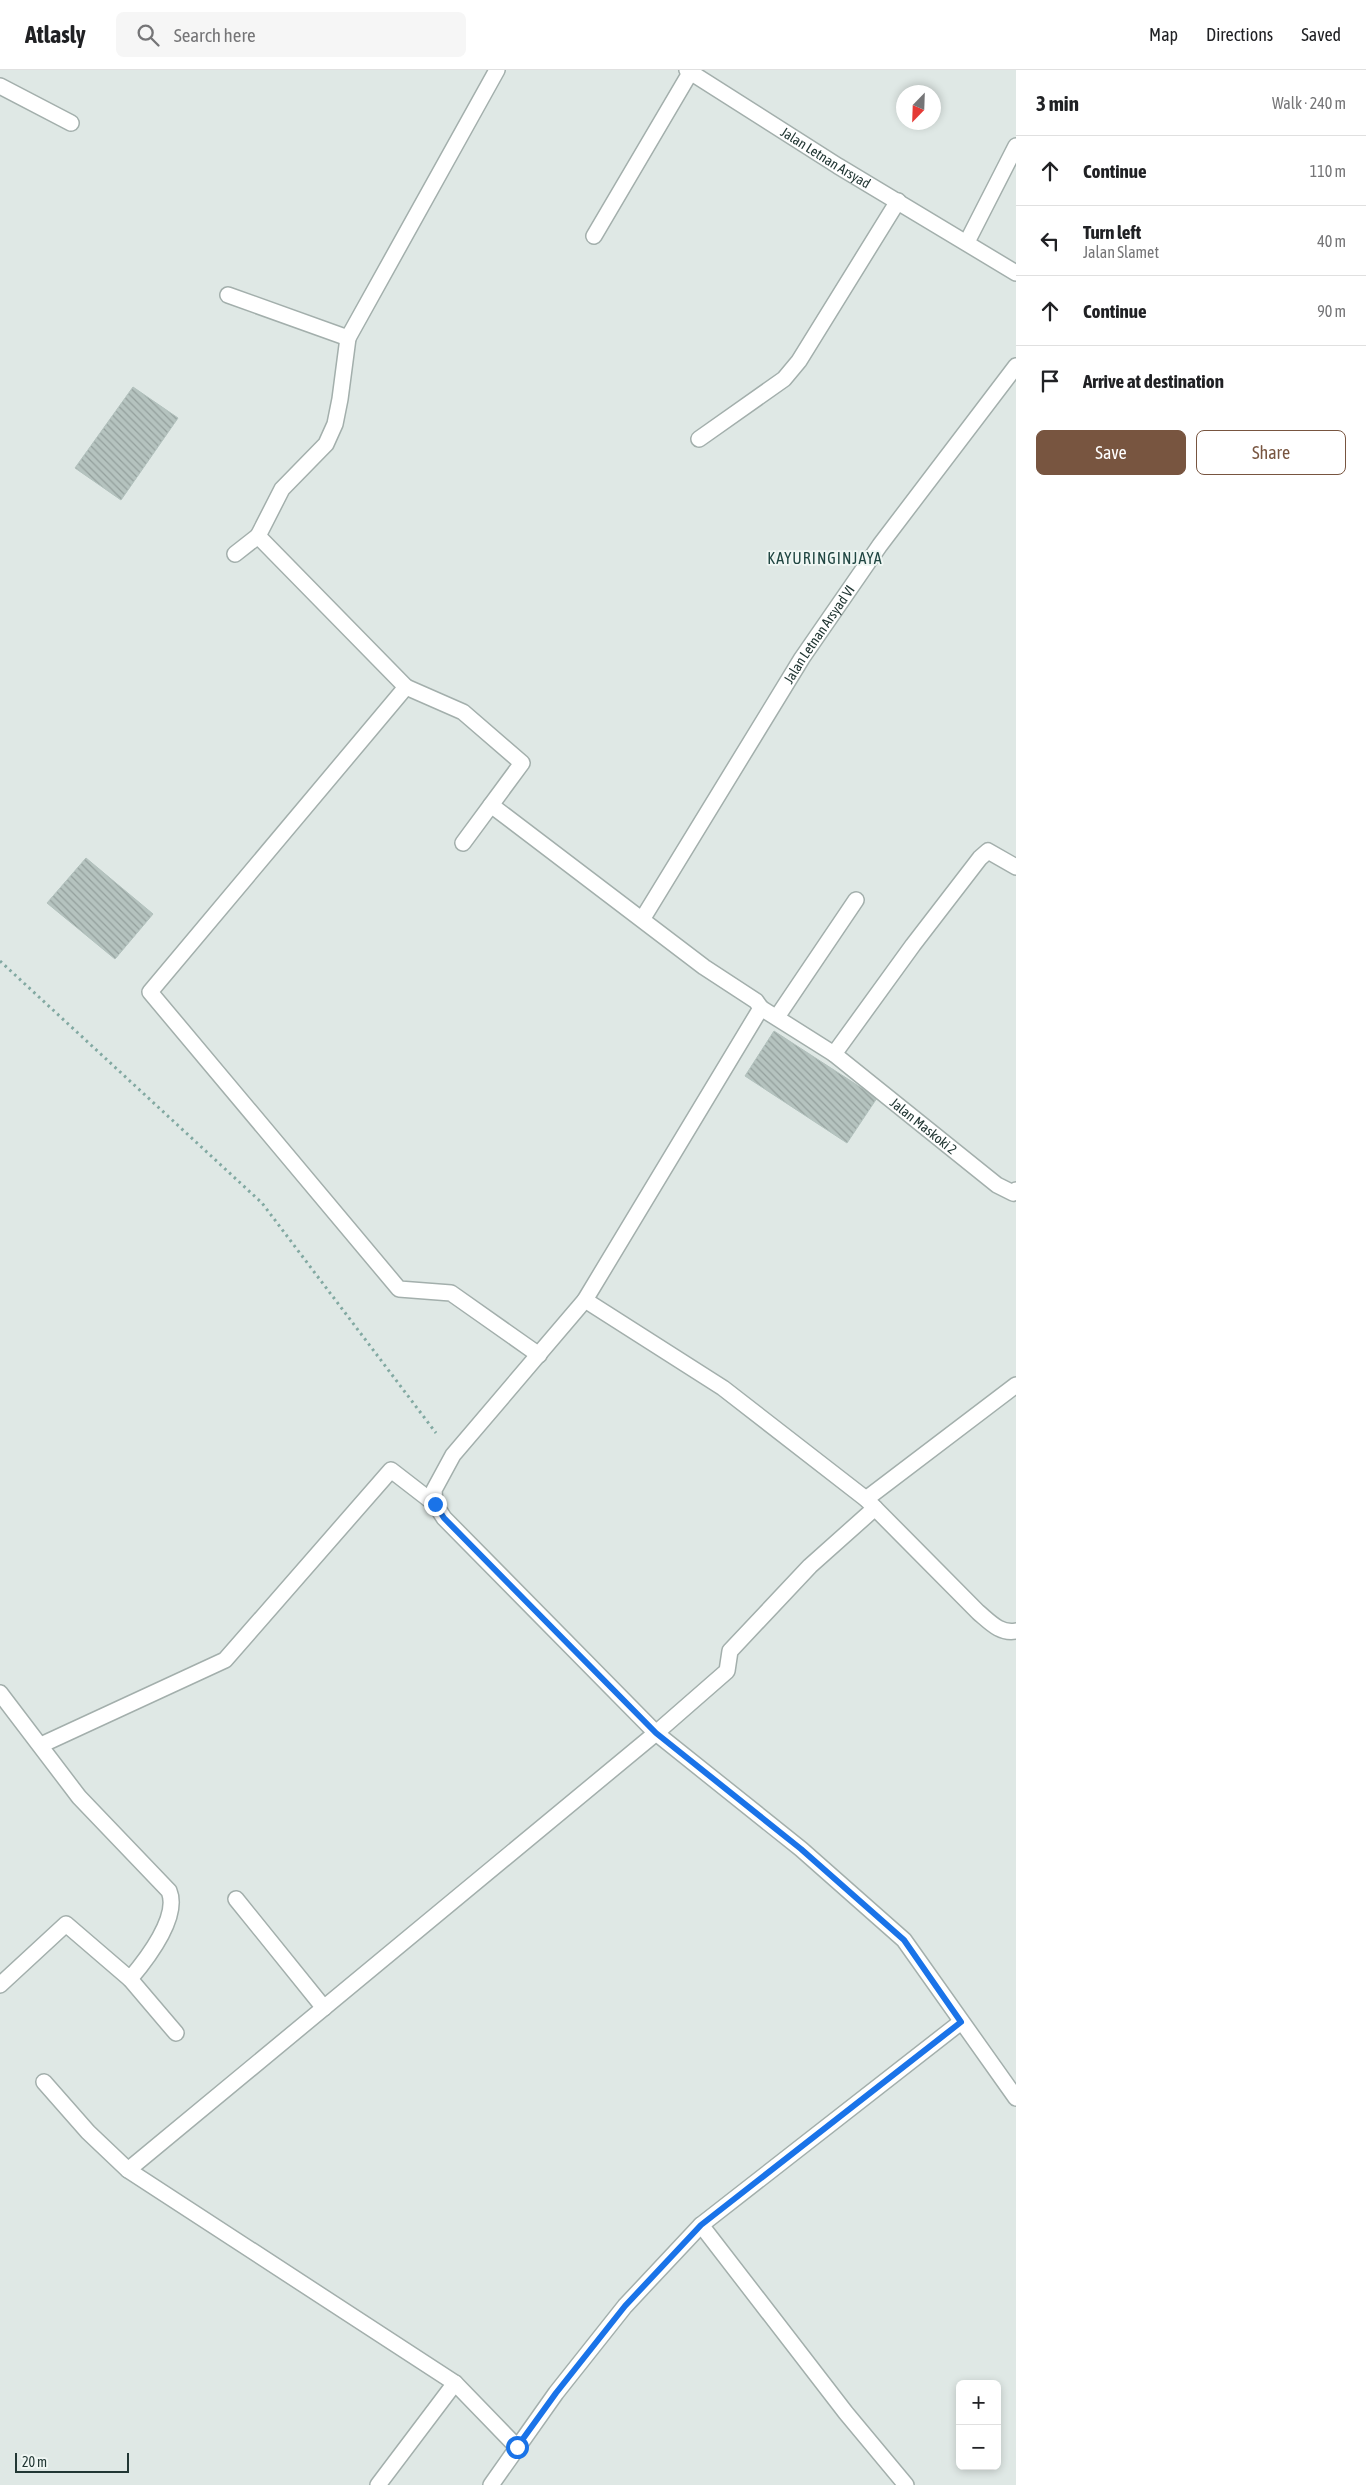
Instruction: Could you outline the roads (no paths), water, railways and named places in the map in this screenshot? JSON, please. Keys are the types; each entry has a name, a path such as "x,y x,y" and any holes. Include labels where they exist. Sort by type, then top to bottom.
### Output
{"street":[{"path":"235,554 258,536 282,489 326,444 335,424 348,338 497,70"},
{"path":"594,236 688,71"},
{"name":"Jalan Letnan Arsyad","path":"688,71 1016,273"},
{"path":"0,86 71,123"},
{"path":"967,242 1016,146"},
{"path":"699,439 784,379 800,361 898,201"},
{"path":"228,296 348,338"},
{"name":"Jalan Letnan Arsyad VI","path":"643,918 808,650 880,545 1016,366"},
{"path":"258,536 406,687 463,712 522,763 463,843"},
{"path":"406,687 150,992 399,1289 451,1293 539,1355"},
{"path":"492,804 643,918 704,967 756,1000 761,1008 834,1054 913,945 980,858 988,852 1016,867"},
{"path":"777,1017 856,900"},
{"path":"435,1504 434,1490 453,1455 586,1300 761,1008"},
{"name":"Jalan Maskoki 2","path":"834,1054 997,1185 1012,1193 1016,1190"},
{"path":"586,1300 723,1388 870,1504 978,1612 998,1629 1016,1631"},
{"path":"128,2170 656,1733 727,1671 730,1651 870,1504 1016,1385"},
{"path":"41,1745 225,1660 391,1470 435,1504 444,1518 656,1733 801,1849 904,1940 1016,2098"},
{"path":"0,1693 79,1797 141,1860 171,1895 173,1907 154,1946 130,1980"},
{"path":"236,1899 324,2008"},
{"path":"0,1985 66,1924 130,1980 176,2032"},
{"path":"491,2485 556,2393 625,2306 701,2225 961,2022"},
{"path":"44,2082 88,2132 128,2170 455,2383 517,2447"},
{"path":"701,2225 846,2413 906,2485"},
{"path":"378,2485 455,2383"}],"district":[{"name":"KAYURINGINJAYA","path":"825,558"}]}
